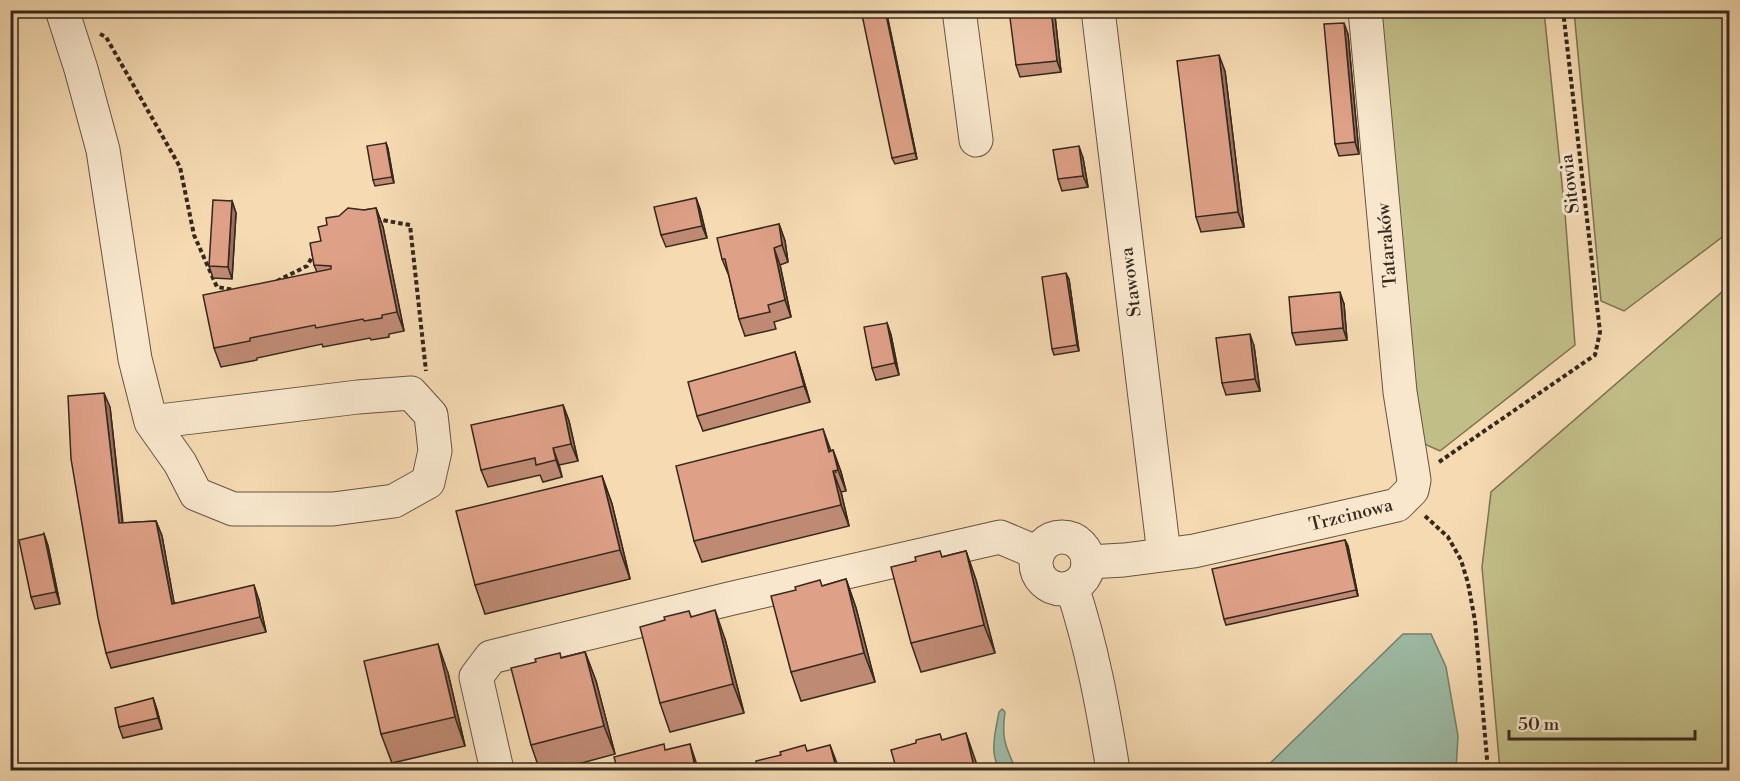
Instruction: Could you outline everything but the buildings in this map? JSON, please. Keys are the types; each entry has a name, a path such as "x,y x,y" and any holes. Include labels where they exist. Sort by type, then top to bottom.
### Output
{"street":[{"path":"959,10 976,140"},
{"name":"Stawowa","path":"1098,10 1164,554"},
{"name":"Tataraków","path":"1365,10 1407,491"},
{"path":"63,14 103,150 135,359 151,422 180,463 196,494 232,509 333,509 394,501 428,482 435,451 431,415 411,393 358,397 151,422"},
{"name":"Trzcinowa","path":"1080,574 1124,560 1194,551 1370,512 1407,491"},
{"path":"497,771 476,677 491,657 733,598 1000,537 1038,553 1048,541 1063,537 1083,547 1080,574 1086,630 1113,771"}],"path":[{"name":"Sitowia","path":"1407,491 1595,355 1600,332 1563,10"},
{"path":"63,14 106,37 180,167 194,235 217,287 242,291"},
{"path":"367,218 410,225 431,415"},
{"path":"276,282 307,266 317,248"},
{"path":"1407,491 1427,517 1448,537 1461,561 1468,583 1475,621 1488,771"}],"shaded area":[{"path":"1375,11 1544,11 1565,213 1575,345 1440,451 1420,442"},
{"path":"1574,11 1729,11 1729,232 1624,311 1601,301"},
{"path":"1729,286 1729,770 1500,770 1482,567 1491,492"},
{"path":"1403,634 1431,634 1446,667 1458,736 1456,770 1263,770"},
{"path":"1002,709 1005,712 1005,743 1016,770 1001,770 995,757 995,734 999,712"}]}
